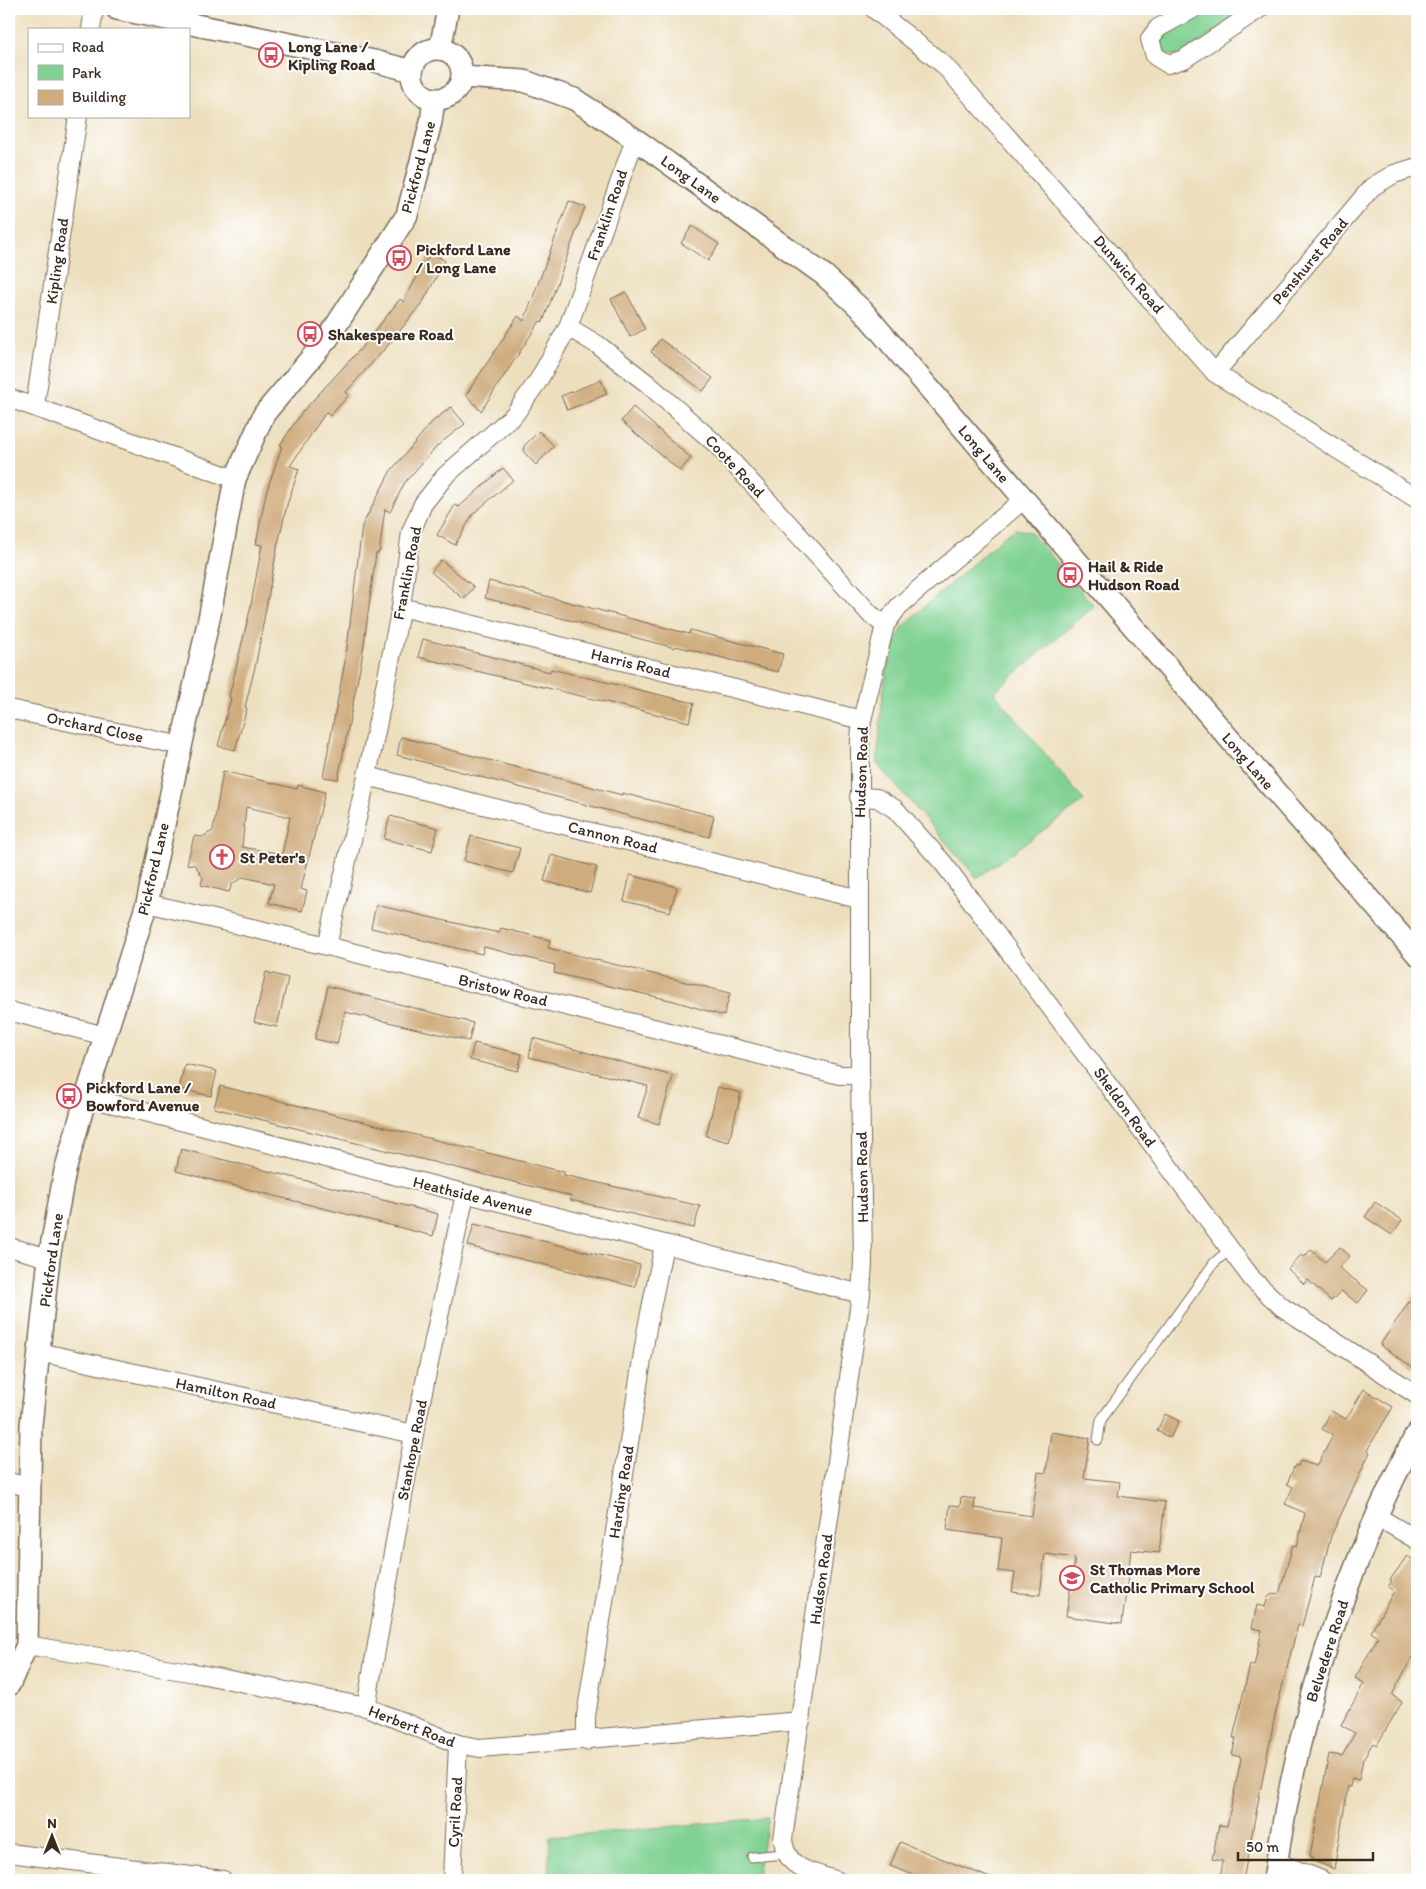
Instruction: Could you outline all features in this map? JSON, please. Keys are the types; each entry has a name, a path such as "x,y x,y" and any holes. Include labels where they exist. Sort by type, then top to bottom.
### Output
{"street":[{"path":"91,28 94,9"},
{"path":"117,9 374,61 412,71"},
{"path":"440,49 448,9"},
{"name":"Dunwich Road","path":"874,9 944,65 1215,373 1417,499"},
{"path":"1193,9 1158,28 1150,39 1155,56 1168,64 1184,59 1259,9"},
{"path":"440,49 449,52 457,58 462,67 462,77 460,86 453,94 444,99 434,100 417,90 413,81 412,71 415,62 421,54 430,50 440,49"},
{"name":"Long Lane","path":"462,77 524,82 574,99 635,139 831,281 863,311 1023,500 1417,952"},
{"name":"Pickford Lane","path":"9,1685 27,1645 31,1425 50,1258 65,1171 86,1097 147,903 210,614 235,479 264,414 328,338 407,215 431,122 434,100"},
{"name":"Kipling Road","path":"35,406 78,118"},
{"name":"Franklin Road","path":"327,946 367,776 401,607 411,532 423,504 446,476 514,415 538,381 568,327 635,139"},
{"name":"Penshurst Road","path":"1215,373 1372,187 1394,174 1417,167"},
{"name":"Coote Road","path":"568,327 598,345 648,384 718,446 871,615 885,625"},
{"path":"9,398 235,479"},
{"name":"Hudson Road","path":"784,1854 783,1840 861,1294 863,1262 859,797 862,720 885,625 899,606 1023,500"},
{"name":"Harris Road","path":"401,607 862,720"},
{"name":"Orchard Close","path":"9,709 182,746"},
{"name":"Cannon Road","path":"367,776 859,899"},
{"name":"Sheldon Road","path":"859,797 877,798 896,809 944,864 1001,938 1252,1280 1282,1307 1417,1395"},
{"name":"Bristow Road","path":"147,903 327,946 840,1075 860,1075"},
{"path":"9,1011 105,1036"},
{"name":"Heathside Avenue","path":"86,1097 861,1294"},
{"name":"Stanhope Road","path":"366,1707 414,1434 465,1194"},
{"name":"Harding Road","path":"586,1741 586,1716 638,1386 664,1245"},
{"path":"9,1247 50,1258"},
{"name":"Hamilton Road","path":"39,1352 414,1434"},
{"name":"Belvedere Road","path":"1275,1871 1292,1776 1311,1698 1341,1606 1376,1516 1391,1482 1417,1433"},
{"path":"9,1482 31,1488"},
{"path":"1376,1516 1417,1540"},
{"name":"Herbert Road","path":"27,1645 194,1673 366,1707 458,1744 480,1748 586,1741 801,1721"},
{"name":"Cyril Road","path":"452,1880 458,1744"},
{"path":"9,1853 223,1880"},
{"path":"784,1854 799,1868 836,1880"},
{"path":"1275,1871 1322,1880"}],"lane":[{"path":"1098,1440 1101,1420 1214,1263 1229,1250"},
{"path":"752,1857 784,1854"}],"green space":[{"path":"1207,9 1249,9 1179,56 1163,52 1160,43 1164,33"},
{"path":"1016,529 1030,532 1094,606 994,692 1084,801 977,878 877,764 883,693 890,658 904,625 1003,537"},
{"path":"768,1818 756,1880 548,1880 550,1837"}],"building":[{"path":"569,201 585,207 543,322 540,321 481,411 466,395 518,316 524,321"},
{"path":"692,226 719,244 708,261 681,243"},
{"path":"431,252 445,261 424,300 391,342 346,392 349,395 330,416 326,412 290,466 299,469 287,505 277,548 256,663 245,707 247,708 235,750 218,746 231,698 229,697 250,610 262,545 256,544 266,493 282,446 280,445 302,412 365,344 400,299 403,302"},
{"path":"626,292 645,329 630,337 611,299"},
{"path":"660,339 713,378 703,391 651,352"},
{"path":"601,380 607,394 567,410 561,396"},
{"path":"451,407 465,424 438,445 405,482 390,512 385,509 379,553 376,553 362,658 338,779 323,777 346,656 362,526 390,472 432,422"},
{"path":"633,407 691,458 680,471 621,421"},
{"path":"539,431 554,446 536,465 524,452 524,446"},
{"path":"503,468 513,480 473,514 455,545 437,535 455,505 459,507"},
{"path":"441,560 474,587 464,599 431,572"},
{"path":"489,581 689,634 690,630 783,654 778,672 676,646 675,648 485,598"},
{"path":"423,639 550,672 551,669 694,703 689,722 418,657"},
{"path":"401,737 622,795 622,793 714,816 709,837 397,755"},
{"path":"223,771 297,789 298,785 325,792 301,889 307,891 302,911 269,903 274,884 243,877 232,884 229,892 201,885 203,878 195,865 187,864 194,836 202,837 213,831","holes":["246,807 290,817 282,854 242,847"]},
{"path":"390,816 438,828 432,851 384,839"},
{"path":"471,836 520,848 513,873 464,861"},
{"path":"551,855 597,867 590,893 544,881"},
{"path":"630,875 677,887 670,912 624,901"},
{"path":"376,905 499,933 501,928 550,940 548,948 730,993 724,1016 674,1001 554,973 555,965 484,947 482,954 371,928"},
{"path":"266,972 288,978 277,1027 254,1022"},
{"path":"328,986 473,1023 469,1041 345,1012 337,1044 315,1039"},
{"path":"533,1038 673,1076 659,1124 638,1118 648,1086 529,1057"},
{"path":"474,1043 522,1054 518,1071 470,1060"},
{"path":"185,1064 217,1071 211,1096 179,1089"},
{"path":"220,1086 564,1172 564,1175 700,1206 694,1228 570,1200 571,1196 214,1108"},
{"path":"718,1087 741,1093 729,1142 706,1136"},
{"path":"181,1149 438,1214 433,1236 176,1171"},
{"path":"1375,1202 1402,1220 1392,1235 1365,1217"},
{"path":"474,1224 640,1265 635,1287 468,1246"},
{"path":"1340,1247 1350,1256 1339,1268 1368,1290 1358,1303 1341,1291 1331,1301 1308,1280 1304,1284 1288,1269 1301,1255 1304,1257 1311,1250 1325,1262"},
{"path":"1417,1290 1417,1370 1380,1345"},
{"path":"1364,1389 1393,1407 1367,1450 1370,1452 1331,1536 1320,1578 1315,1577 1302,1626 1298,1625 1275,1715 1243,1880 1220,1880 1223,1861 1212,1859 1219,1825 1227,1826 1240,1764 1241,1757 1232,1755 1236,1738 1233,1738 1250,1665 1254,1666 1262,1630 1252,1628 1257,1605 1265,1607 1268,1597 1273,1593 1279,1594 1293,1545 1297,1546 1305,1513 1285,1504 1293,1487 1287,1484 1295,1465 1298,1466 1300,1461 1317,1466 1333,1435 1322,1429 1331,1411 1346,1419"},
{"path":"1165,1414 1179,1421 1170,1438 1157,1431"},
{"path":"1051,1432 1090,1438 1084,1478 1120,1482 1118,1496 1165,1502 1159,1553 1131,1550 1122,1624 1066,1616 1075,1558 1045,1554 1040,1595 1012,1592 1015,1573 998,1571 1002,1538 947,1530 950,1505 960,1506 961,1497 975,1499 974,1508 1032,1516 1038,1472 1046,1473"},
{"path":"1407,1556 1417,1562 1417,1648 1392,1695 1402,1702 1377,1745 1373,1743 1363,1759 1359,1780 1352,1778 1350,1787 1348,1786 1334,1869 1312,1860 1313,1857 1310,1856 1329,1754 1342,1756 1355,1733 1341,1725 1364,1683 1355,1678 1378,1637 1371,1632 1394,1591 1388,1587 1392,1581 1390,1580"},
{"path":"900,1842 993,1880 926,1880 890,1866"}],"place":[{"name":"Long Lane / Kipling Road","path":"271,55"},
{"name":"Pickford Lane / Long Lane","path":"399,258"},
{"name":"Shakespeare Road","path":"310,334"},
{"name":"Hail & Ride Hudson Road","path":"1070,575"},
{"name":"St Peter's","path":"222,857"},
{"name":"Pickford Lane / Bowford Avenue","path":"69,1096"},
{"name":"St Thomas More Catholic Primary School","path":"1072,1578"}]}
